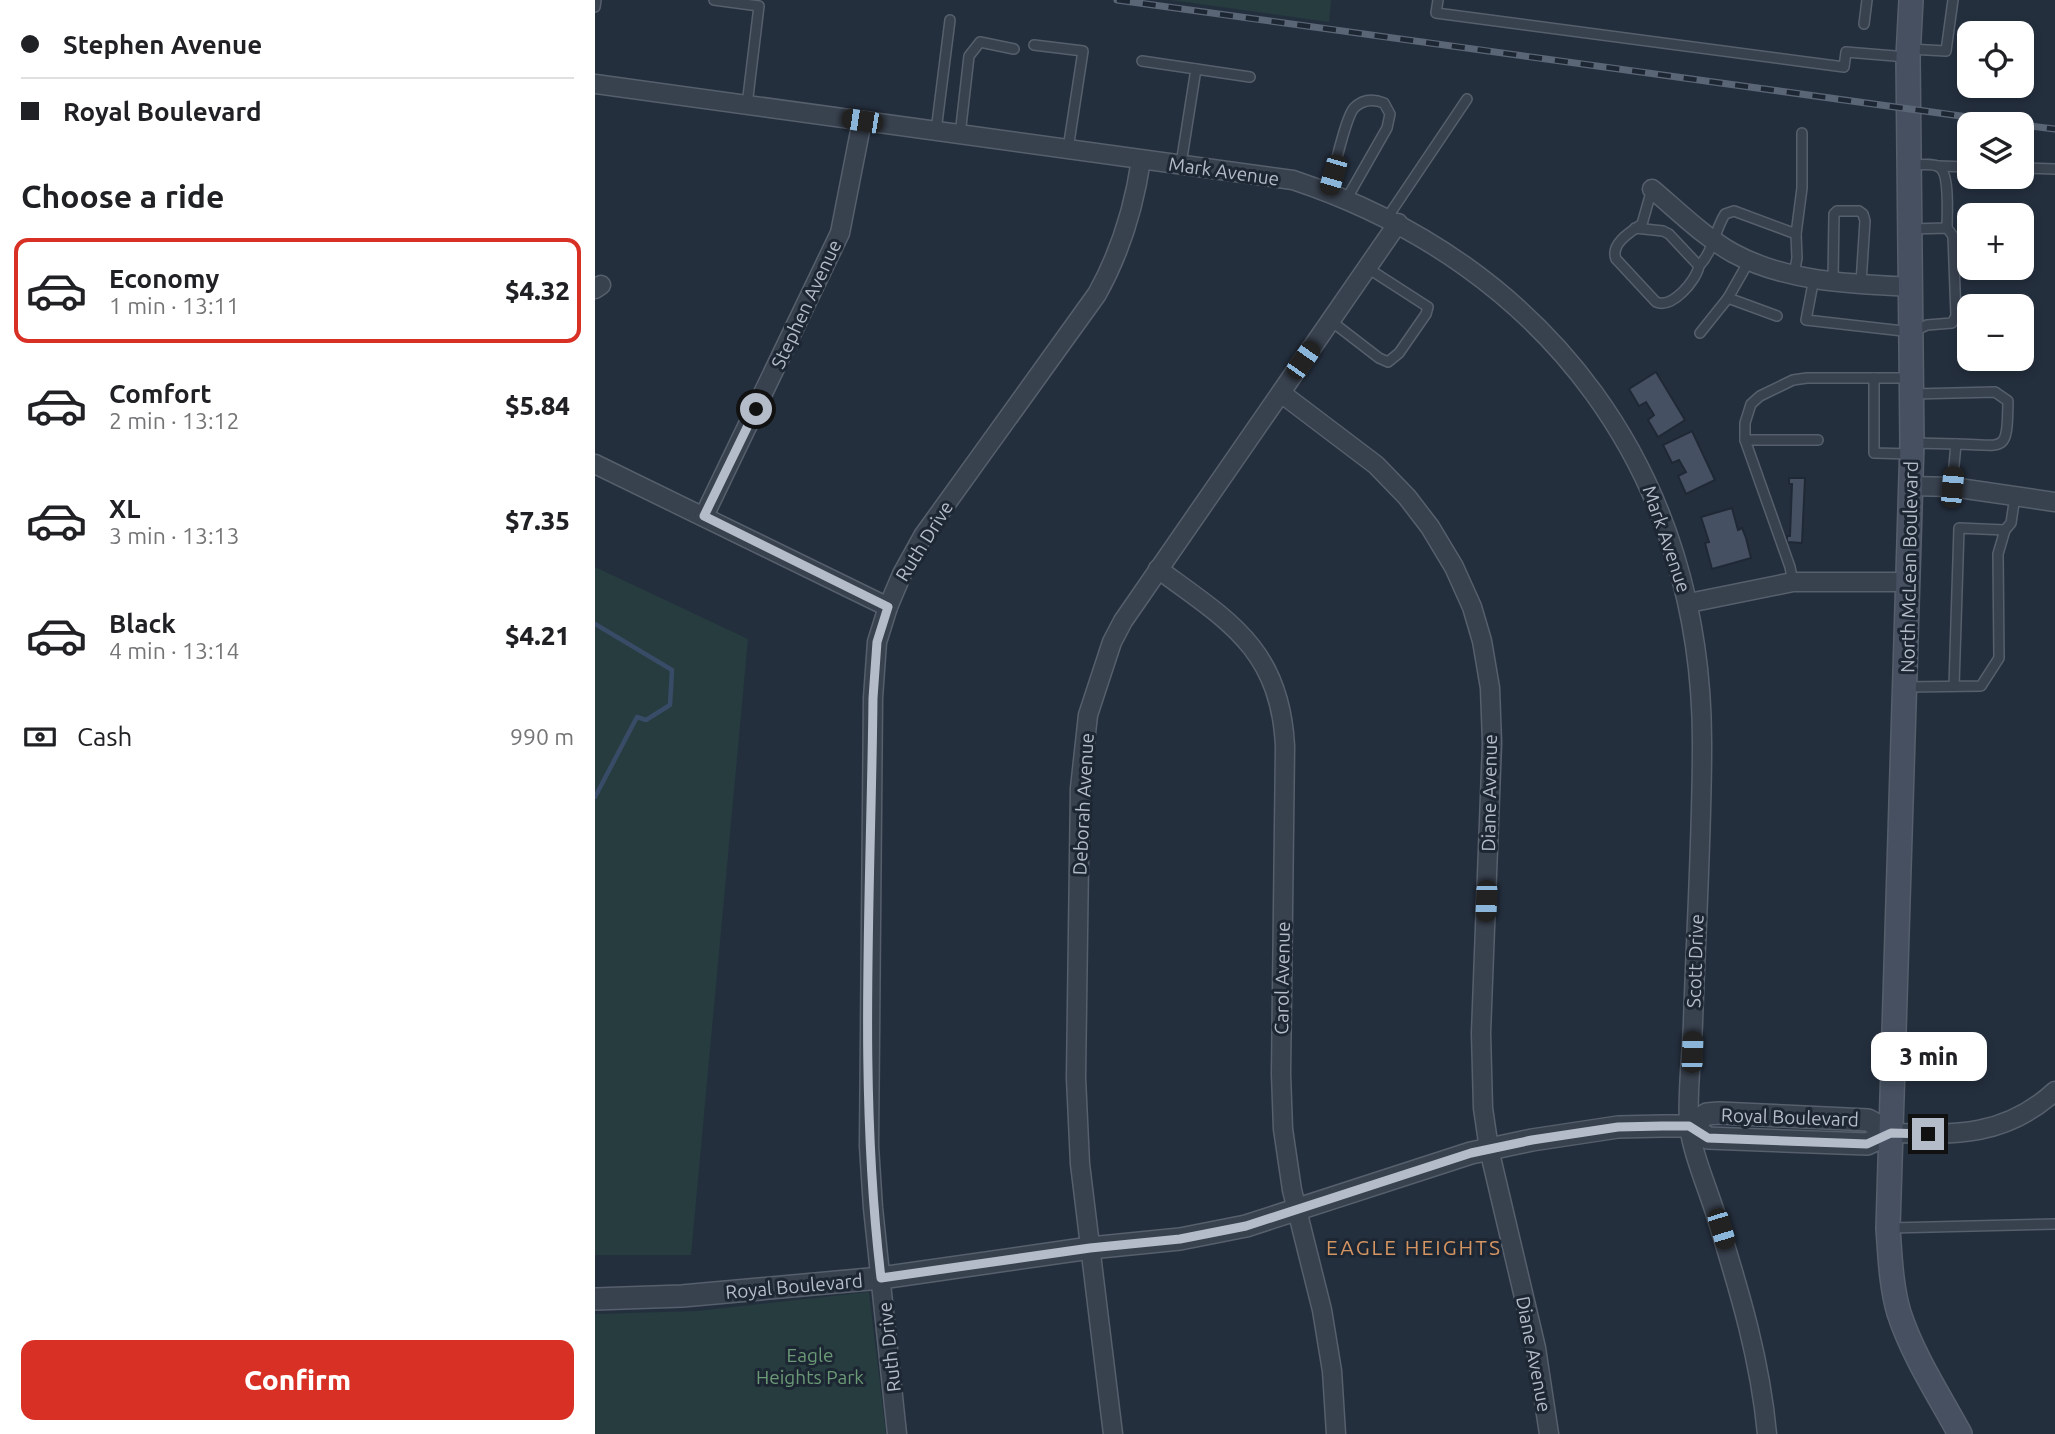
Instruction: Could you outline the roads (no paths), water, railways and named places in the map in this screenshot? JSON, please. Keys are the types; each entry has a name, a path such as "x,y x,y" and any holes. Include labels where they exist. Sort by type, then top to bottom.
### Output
{"main road":[{"name":"North McLean Boulevard","path":"1911,0 1909,53 1912,448 1907,582 1907,687 1888,1228 1891,1269 1899,1312 1915,1350 1960,1434"}],"street":[{"name":"Mark Avenue","path":"595,84 1293,180 1393,220 1440,248 1503,295 1556,347 1585,381 1618,430 1651,490 1679,562 1689,604"},
{"name":"Stephen Avenue","path":"704,516 840,233 862,121"},
{"name":"Ruth Drive","path":"897,1434 872,1196 869,1088 874,685 877,642 895,587 923,537 1097,294 1125,234 1142,160"},
{"path":"1652,189 1714,240 1749,261 1794,275 1912,287"},
{"name":"Deborah Avenue","path":"1113,1434 1077,1120 1080,788 1088,715 1095,690 1123,621 1369,269 1393,220"},
{"name":"Diane Avenue","path":"1281,393 1376,465 1407,497 1430,527 1454,567 1472,607 1482,641 1490,688 1492,743 1481,1046 1482,1108 1489,1149 1536,1348 1549,1434"},
{"path":"595,464 888,607"},
{"path":"1911,486 1952,487 2055,502"},
{"name":"Carol Avenue","path":"1158,569 1219,613 1249,642 1263,662 1281,706 1285,746 1281,1105 1288,1173 1322,1310 1332,1371 1336,1434"},
{"path":"1689,604 1793,582 1907,582"},
{"name":"Scott Drive","path":"1689,604 1697,649 1702,744 1689,1126 1751,1329 1767,1434"},
{"name":"Royal Boulevard","path":"595,1299 707,1294 881,1278 1090,1248 1212,1234 1489,1149 1618,1127 1689,1126 1708,1138 1854,1143 1876,1142 1891,1133 1974,1133 1999,1126 2025,1113 2055,1091"}],"lane":[{"path":"595,7 596,0"},
{"path":"714,0 759,6 747,105"},
{"path":"1438,0 1436,13 1844,67 1846,52 1946,51 1954,0"},
{"path":"1864,24 1867,0"},
{"path":"936,131 950,20"},
{"path":"960,135 969,56 980,42 1014,49"},
{"path":"1034,45 1083,51 1068,149"},
{"path":"1142,61 1250,77"},
{"path":"1181,164 1196,69"},
{"path":"1393,220 1467,99"},
{"path":"1328,192 1350,114 1364,102 1375,100 1384,103 1390,114 1387,128 1346,200"},
{"path":"1794,275 1797,258 1796,234 1803,188 1802,133"},
{"path":"1910,165 1957,167"},
{"path":"1814,278 1806,320 1912,332 1927,325 1952,323 1956,316 1953,236 1947,228 1945,174 1938,166"},
{"path":"2034,168 2055,169"},
{"path":"1652,189 1642,224 1614,247 1613,253 1656,302 1663,305 1671,303 1697,274 1699,266 1713,249 1716,228 1725,214 1734,211 1796,234"},
{"path":"1833,280 1835,214 1837,211 1859,211 1865,221 1861,283"},
{"path":"1635,228 1663,230 1699,266"},
{"path":"1911,229 1947,228"},
{"path":"1700,332 1728,298 1749,261"},
{"path":"1331,321 1379,358 1388,362 1394,359 1426,314 1428,307 1369,269"},
{"path":"1728,298 1777,316"},
{"path":"1793,582 1745,439 1747,414 1751,404 1760,396 1793,380 1807,378 1874,378 1913,386 1995,392 2008,401 2008,435 2005,441 1998,445 1956,444 1874,453 1874,378"},
{"path":"1745,439 1818,440"},
{"path":"1952,487 1956,444"},
{"path":"1907,687 1981,686 1999,659 1998,554 2005,530 2011,523 2015,496"},
{"path":"1954,686 1959,528 2005,530"},
{"path":"1888,1228 2055,1224"}],"waterway":[{"path":"595,624 672,670 670,705 646,720 637,717 595,797"}],"railway":[{"path":"1117,0 1957,115"},
{"path":"2034,127 2055,129"}],"district":[{"name":"EAGLE HEIGHTS","path":"1414,1248"}],"park label":[{"name":"Eagle Heights Park","path":"810,1366"}]}
